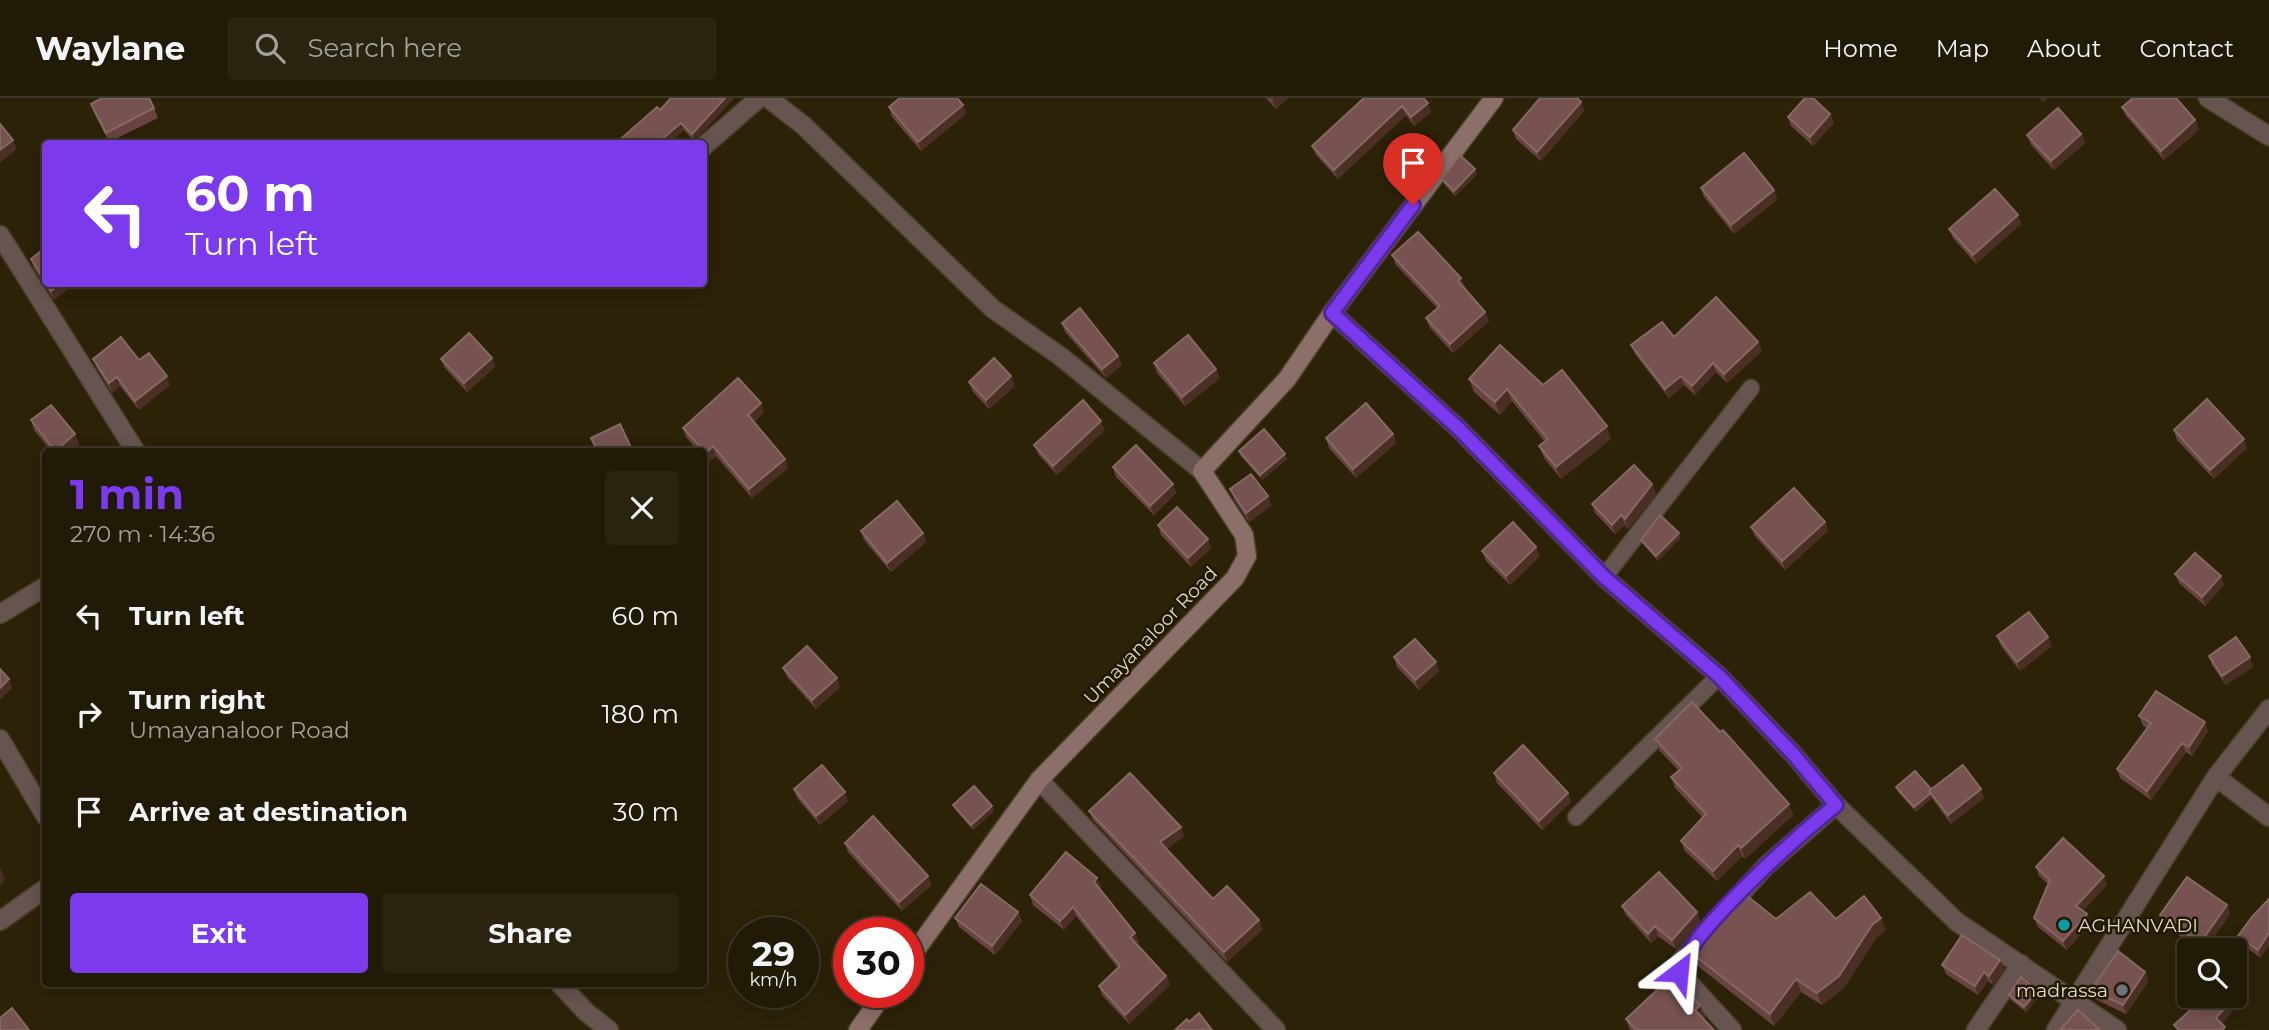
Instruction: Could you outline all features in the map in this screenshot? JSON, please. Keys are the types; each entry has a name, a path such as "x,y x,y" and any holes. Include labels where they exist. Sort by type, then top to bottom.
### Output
{"main road":[{"path":"1202,471 1287,379 1332,313 1494,98"},
{"name":"Umayanaloor Road","path":"924,939 1039,780 1236,578 1248,556 1244,535 1202,471"},
{"path":"858,1030 874,1008"}],"street":[{"path":"707,143 759,98"},
{"path":"768,98 803,125 993,309 1060,356 1202,471"},
{"path":"2208,98 2269,136"},
{"path":"0,235 133,448"},
{"path":"1332,313 1458,428 1604,577 1719,676 1794,755 1836,805 1957,922 2075,999 2117,1030"},
{"path":"0,614 42,588"},
{"path":"2056,1030 2216,777 2269,709"},
{"path":"0,739 42,810"},
{"path":"2216,777 2269,817"},
{"path":"1039,780 1276,1030"},
{"path":"1732,1030 1679,972 1682,958 1766,866 1836,805"},
{"path":"0,921 42,891"},
{"path":"1976,1030 2021,964"},
{"path":"563,987 586,1012 609,1030"}],"lane":[{"path":"1604,577 1751,388"},
{"path":"1576,817 1719,676"}],"building":[{"path":"102,98 149,98 154,108 106,133 91,104"},
{"path":"671,98 725,98 692,134 681,123 661,140 620,140 657,107 660,110"},
{"path":"900,98 957,98 963,105 918,142 889,107"},
{"path":"1364,98 1423,98 1428,103 1411,117 1402,106 1334,170 1312,146"},
{"path":"1540,98 1577,98 1581,102 1537,152 1513,130"},
{"path":"1805,98 1813,98 1830,114 1810,137 1788,117"},
{"path":"2133,98 2176,98 2195,120 2161,151 2122,107"},
{"path":"2058,108 2081,134 2051,161 2027,135"},
{"path":"0,124 13,140 0,150"},
{"path":"1744,153 1774,190 1731,225 1701,188"},
{"path":"1460,155 1475,169 1454,191 1442,179"},
{"path":"1995,189 2018,215 1973,255 1949,229"},
{"path":"1418,232 1461,278 1458,281 1485,312 1450,344 1426,318 1440,306 1392,255"},
{"path":"42,250 42,276 31,259"},
{"path":"1716,297 1758,342 1724,374 1713,363 1692,386 1681,376 1665,389 1631,345 1662,322 1674,337"},
{"path":"1080,308 1118,356 1102,369 1062,323"},
{"path":"469,333 492,358 464,383 441,359"},
{"path":"1188,335 1216,369 1182,397 1154,363"},
{"path":"121,337 139,360 149,353 167,376 135,401 117,377 109,383 93,359"},
{"path":"1500,345 1543,385 1562,370 1607,426 1556,467 1539,446 1548,439 1507,389 1495,402 1469,379"},
{"path":"994,358 1011,376 986,400 969,382"},
{"path":"738,378 761,403 748,415 785,459 749,489 713,446 707,452 707,448 701,448 683,428"},
{"path":"2207,399 2244,439 2210,470 2174,430"},
{"path":"1083,400 1101,421 1053,466 1034,445"},
{"path":"1366,403 1393,434 1353,469 1326,438"},
{"path":"51,405 75,434 59,448 53,448 31,420"},
{"path":"620,424 631,448 596,448 591,438"},
{"path":"1264,429 1285,454 1260,475 1239,451"},
{"path":"1136,445 1173,484 1150,506 1113,467"},
{"path":"1634,465 1652,484 1625,519 1621,515 1612,525 1592,504"},
{"path":"1251,474 1268,496 1246,513 1230,489"},
{"path":"1794,488 1825,522 1782,561 1751,527"},
{"path":"897,501 923,533 887,563 861,531"},
{"path":"1177,507 1208,539 1188,558 1158,525"},
{"path":"1660,515 1679,533 1656,556 1641,540"},
{"path":"1513,522 1536,547 1506,576 1482,551"},
{"path":"2195,553 2221,576 2202,597 2175,574"},
{"path":"2029,612 2048,637 2017,662 1997,636"},
{"path":"2236,637 2250,657 2222,676 2209,656"},
{"path":"1415,639 1436,662 1415,680 1394,657"},
{"path":"807,646 837,678 812,700 783,668"},
{"path":"0,669 9,679 0,688"},
{"path":"2156,691 2205,722 2189,747 2182,743 2147,791 2117,769 2151,723 2139,716"},
{"path":"1692,702 1720,732 1723,730 1789,804 1741,848 1738,845 1713,871 1681,841 1706,814 1671,777 1682,768 1655,739"},
{"path":"1523,745 1568,793 1539,821 1494,773"},
{"path":"822,765 845,792 816,816 794,789"},
{"path":"1963,765 1981,789 1948,815 1929,791"},
{"path":"1915,771 1931,789 1931,793 1914,807 1896,787"},
{"path":"1130,773 1181,827 1160,842 1213,899 1227,886 1259,920 1224,952 1089,811"},
{"path":"974,786 992,806 971,825 953,805"},
{"path":"873,816 928,876 899,902 845,843"},
{"path":"2063,838 2104,876 2076,906 2087,914 2063,941 2034,918 2050,880 2036,867"},
{"path":"1066,852 1097,878 1094,882 1135,933 1130,937 1166,976 1125,1015 1099,986 1120,966 1073,907 1060,921 1030,895"},
{"path":"1659,872 1697,912 1672,940 1655,926 1648,934 1622,906"},
{"path":"2187,877 2227,905 2204,938 2193,938 2160,915"},
{"path":"981,884 1018,912 992,946 955,918"},
{"path":"1810,892 1836,919 1864,896 1881,918 1872,925 1839,976 1817,993 1796,979 1770,1014 1689,951 1714,923 1747,896 1776,919"},
{"path":"2269,899 2269,933 2258,950 2247,942 2247,938 2238,936"},
{"path":"1962,935 2000,960 1989,976 1984,972 1975,986 1942,965"},
{"name":"madrassa","path":"2118,951 2145,972 2123,1005 2091,990"},
{"path":"1673,975 1700,1005 1695,1010 1714,1030 1636,1030 1626,1019"},
{"path":"2021,977 2038,990 2024,1007 2009,995"},
{"path":"12,1008 29,1030 0,1030 0,1018"},
{"path":"2193,1008 2225,1008 2216,1018 2225,1027 2222,1030 2179,1030 2174,1025"},
{"path":"2078,1010 2100,1030 2060,1030"},
{"path":"1199,1013 1212,1030 1175,1030 1187,1019 1189,1022"}],"place":[{"name":"AGHANVADI","path":"2064,925"},
{"name":"madrassa","path":"2122,990"}],"route":[{"path":"1413,205 1332,313 1458,428 1604,577 1634,600 1719,676 1794,755 1836,805 1796,837 1766,866 1682,958 1679,972"}]}
